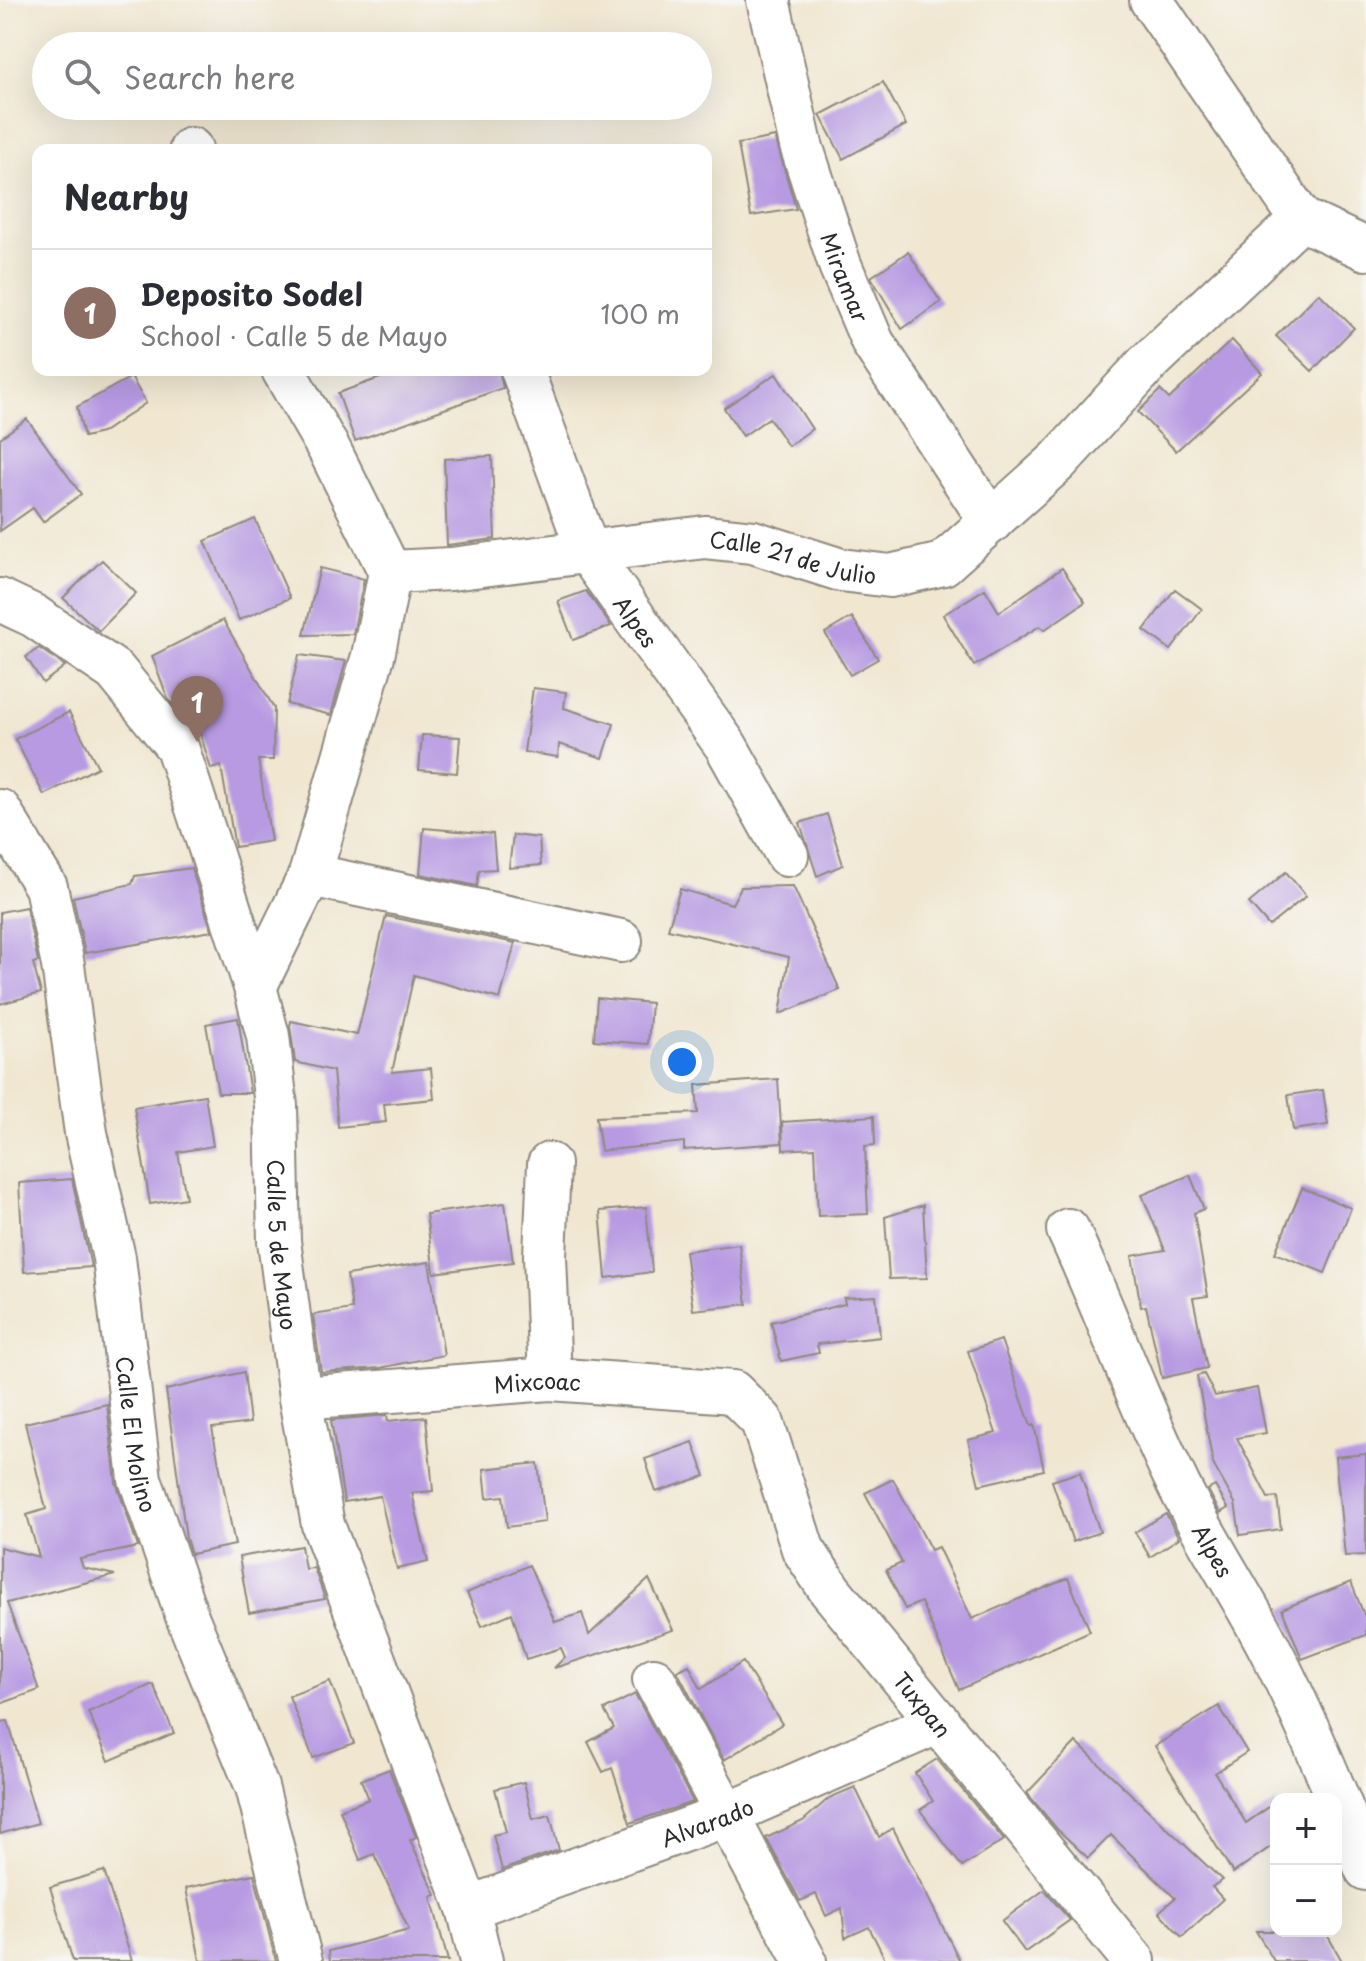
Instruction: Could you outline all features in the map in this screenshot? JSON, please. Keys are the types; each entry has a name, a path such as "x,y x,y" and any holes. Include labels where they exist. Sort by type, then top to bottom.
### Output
{"street":[{"name":"Miramar","path":"768,0 801,145 840,265 873,343 991,522"},
{"path":"1151,0 1301,219 1366,249"},
{"name":"Calle 21 de Julio","path":"390,572 589,554 705,537 753,542 841,570 890,576 943,564 1058,461 1147,364 1301,219"},
{"path":"255,987 310,875 373,656 390,572 330,451 286,376"},
{"name":"Alpes","path":"524,376 589,554 726,746 787,855"},
{"name":"Calle 5 de Mayo","path":"0,600 34,616 115,671 177,747 268,1036 276,1106 279,1241 300,1398 323,1525 468,1908 481,1961"},
{"name":"Calle El Molino","path":"0,811 46,887 63,965 86,1133 114,1258 140,1479 188,1619 257,1787 301,1961"},
{"path":"310,875 621,941"},
{"path":"549,1164 545,1256 550,1379"},
{"name":"Alpes","path":"1068,1230 1108,1315 1153,1431 1180,1488 1274,1655 1330,1777 1366,1869"},
{"name":"Mixcoac","path":"300,1398 550,1379 733,1392 762,1421"},
{"name":"Tuxpan","path":"762,1421 803,1549 830,1590 1134,1961"},
{"path":"654,1679 724,1816 805,1961"},
{"name":"Alvarado","path":"468,1908 724,1816 939,1722"}],"building":[{"path":"883,82 906,125 843,159 820,115"},
{"path":"775,137 796,209 751,216 738,144"},
{"path":"908,252 941,302 902,329 871,277"},
{"path":"1319,293 1354,328 1312,371 1276,336"},
{"path":"1232,340 1262,373 1176,451 1138,412 1160,390 1169,399"},
{"path":"776,374 812,429 788,446 769,418 743,436 724,408"},
{"path":"385,376 500,376 503,388 355,441 338,393"},
{"path":"131,377 146,403 102,433 84,437 77,407"},
{"path":"27,419 81,494 43,522 33,508 0,531 0,438"},
{"path":"492,456 495,539 447,545 444,459"},
{"path":"255,519 290,598 239,620 205,541"},
{"path":"102,560 136,593 99,631 63,598"},
{"path":"320,568 364,579 353,634 304,635"},
{"path":"1062,568 1085,602 1044,630 1040,626 974,666 943,615 985,589 999,612"},
{"path":"1175,589 1202,609 1171,650 1144,630"},
{"path":"586,591 611,626 573,640 558,601"},
{"path":"852,617 878,659 850,675 825,633"},
{"path":"223,620 274,708 273,760 258,760 271,841 235,847 221,766 211,769 193,710 182,715 168,699 152,656"},
{"path":"39,648 65,666 43,683 26,657"},
{"path":"299,655 346,661 331,715 287,704"},
{"path":"533,688 566,692 564,708 614,724 603,758 559,744 558,757 524,752"},
{"path":"69,712 98,767 44,795 15,739"},
{"path":"422,735 460,737 457,773 419,770"},
{"path":"827,814 843,865 817,876 800,823"},
{"path":"424,828 493,834 496,869 479,870 477,886 420,874"},
{"path":"513,835 539,838 541,865 509,868"},
{"path":"191,868 212,931 85,953 73,897 132,884 135,876"},
{"path":"1286,872 1306,896 1269,926 1249,903"},
{"path":"793,886 840,990 780,1014 789,957 668,929 680,889 732,904 741,887"},
{"path":"26,907 38,962 33,963 41,993 0,1004 0,912"},
{"path":"386,916 515,943 500,999 414,975 392,1072 431,1068 434,1099 384,1104 386,1122 338,1127 333,1071 295,1062 291,1021 357,1035"},
{"path":"597,998 651,1003 648,1044 594,1040"},
{"path":"238,1018 250,1093 218,1093 206,1024"},
{"path":"778,1079 782,1143 684,1150 684,1142 601,1151 596,1117 698,1113 696,1085"},
{"path":"1323,1090 1328,1125 1293,1130 1288,1095"},
{"path":"205,1095 213,1146 178,1152 186,1198 150,1204 134,1107"},
{"path":"874,1116 875,1145 865,1146 868,1214 818,1216 815,1148 783,1150 782,1122"},
{"path":"1190,1175 1204,1209 1194,1213 1208,1296 1193,1298 1207,1368 1162,1378 1146,1306 1141,1307 1132,1256 1165,1250 1142,1195"},
{"path":"72,1179 91,1267 24,1272 19,1183"},
{"path":"1302,1188 1351,1208 1325,1273 1275,1253"},
{"path":"505,1203 513,1262 434,1273 426,1214"},
{"path":"923,1205 927,1278 889,1279 885,1217"},
{"path":"646,1207 652,1272 606,1278 600,1211"},
{"path":"739,1244 747,1304 693,1310 685,1251"},
{"path":"429,1262 444,1355 380,1368 321,1372 313,1315 352,1309 347,1275"},
{"path":"876,1296 880,1337 817,1344 819,1353 781,1361 771,1322 845,1304 844,1298"},
{"path":"1001,1340 1031,1426 1034,1425 1044,1470 979,1485 968,1440 996,1433 968,1351"},
{"path":"244,1372 250,1423 212,1428 235,1545 191,1554 186,1538 166,1390"},
{"path":"1204,1374 1215,1396 1257,1388 1266,1433 1237,1438 1268,1498 1277,1497 1281,1529 1240,1535 1235,1503 1213,1464 1197,1376"},
{"path":"107,1404 116,1482 138,1547 80,1559 83,1568 115,1575 7,1603 39,1690 0,1704 0,1547 39,1557 27,1515 46,1509 25,1423"},
{"path":"387,1415 388,1421 426,1417 433,1491 412,1493 428,1562 397,1569 380,1496 344,1502 331,1420"},
{"path":"693,1442 705,1476 656,1492 645,1459"},
{"path":"1366,1454 1366,1555 1345,1556 1335,1457"},
{"path":"538,1463 545,1522 507,1527 503,1496 487,1498 484,1469"},
{"path":"1080,1472 1100,1532 1073,1542 1052,1481"},
{"path":"893,1479 931,1550 938,1547 972,1619 1068,1578 1090,1631 959,1690 921,1602 905,1609 886,1570 902,1563 865,1493"},
{"path":"1215,1486 1228,1508 1220,1513 1208,1490"},
{"path":"1166,1514 1179,1538 1150,1557 1135,1532"},
{"path":"301,1546 305,1569 314,1568 325,1599 249,1613 239,1557"},
{"path":"529,1565 555,1622 582,1613 589,1635 649,1579 673,1630 554,1668 565,1657 561,1648 526,1659 512,1613 482,1626 467,1593"},
{"path":"1351,1582 1366,1620 1366,1635 1302,1659 1282,1609"},
{"path":"743,1662 782,1724 724,1760 677,1671 689,1665 701,1689"},
{"path":"330,1681 354,1743 313,1758 289,1696"},
{"path":"153,1684 174,1733 109,1761 88,1712"},
{"path":"635,1694 693,1802 630,1823 612,1768 603,1772 588,1742 614,1728 604,1710"},
{"path":"1219,1706 1247,1752 1215,1773 1246,1823 1270,1806 1270,1847 1233,1873 1155,1746"},
{"path":"8,1721 38,1823 0,1834 0,1722"},
{"path":"1076,1742 1222,1880 1212,1887 1223,1899 1182,1937 1159,1912 1175,1898 1111,1835 1088,1858 1057,1829 1027,1793"},
{"path":"937,1759 1004,1840 962,1867 920,1810 933,1801 915,1773"},
{"path":"389,1769 416,1837 410,1840 436,1895 431,1897 448,1961 330,1961 329,1951 409,1930 374,1854 360,1860 340,1810 369,1799 361,1780"},
{"path":"524,1782 533,1819 550,1815 559,1850 502,1870 493,1835 506,1832 495,1789"},
{"path":"855,1787 879,1837 893,1828 960,1961 886,1961 869,1927 845,1938 842,1908 826,1916 816,1894 800,1901 766,1838 803,1821 829,1798"},
{"path":"104,1871 132,1961 73,1961 50,1887"},
{"path":"254,1874 276,1961 200,1961 186,1888"},
{"path":"1044,1890 1070,1920 1025,1952 1002,1921"},
{"path":"1256,1931 1270,1931 1270,1937 1328,1937 1342,1961 1274,1961"}],"place":[{"name":"Deposito Sodel","path":"197,742"}]}
